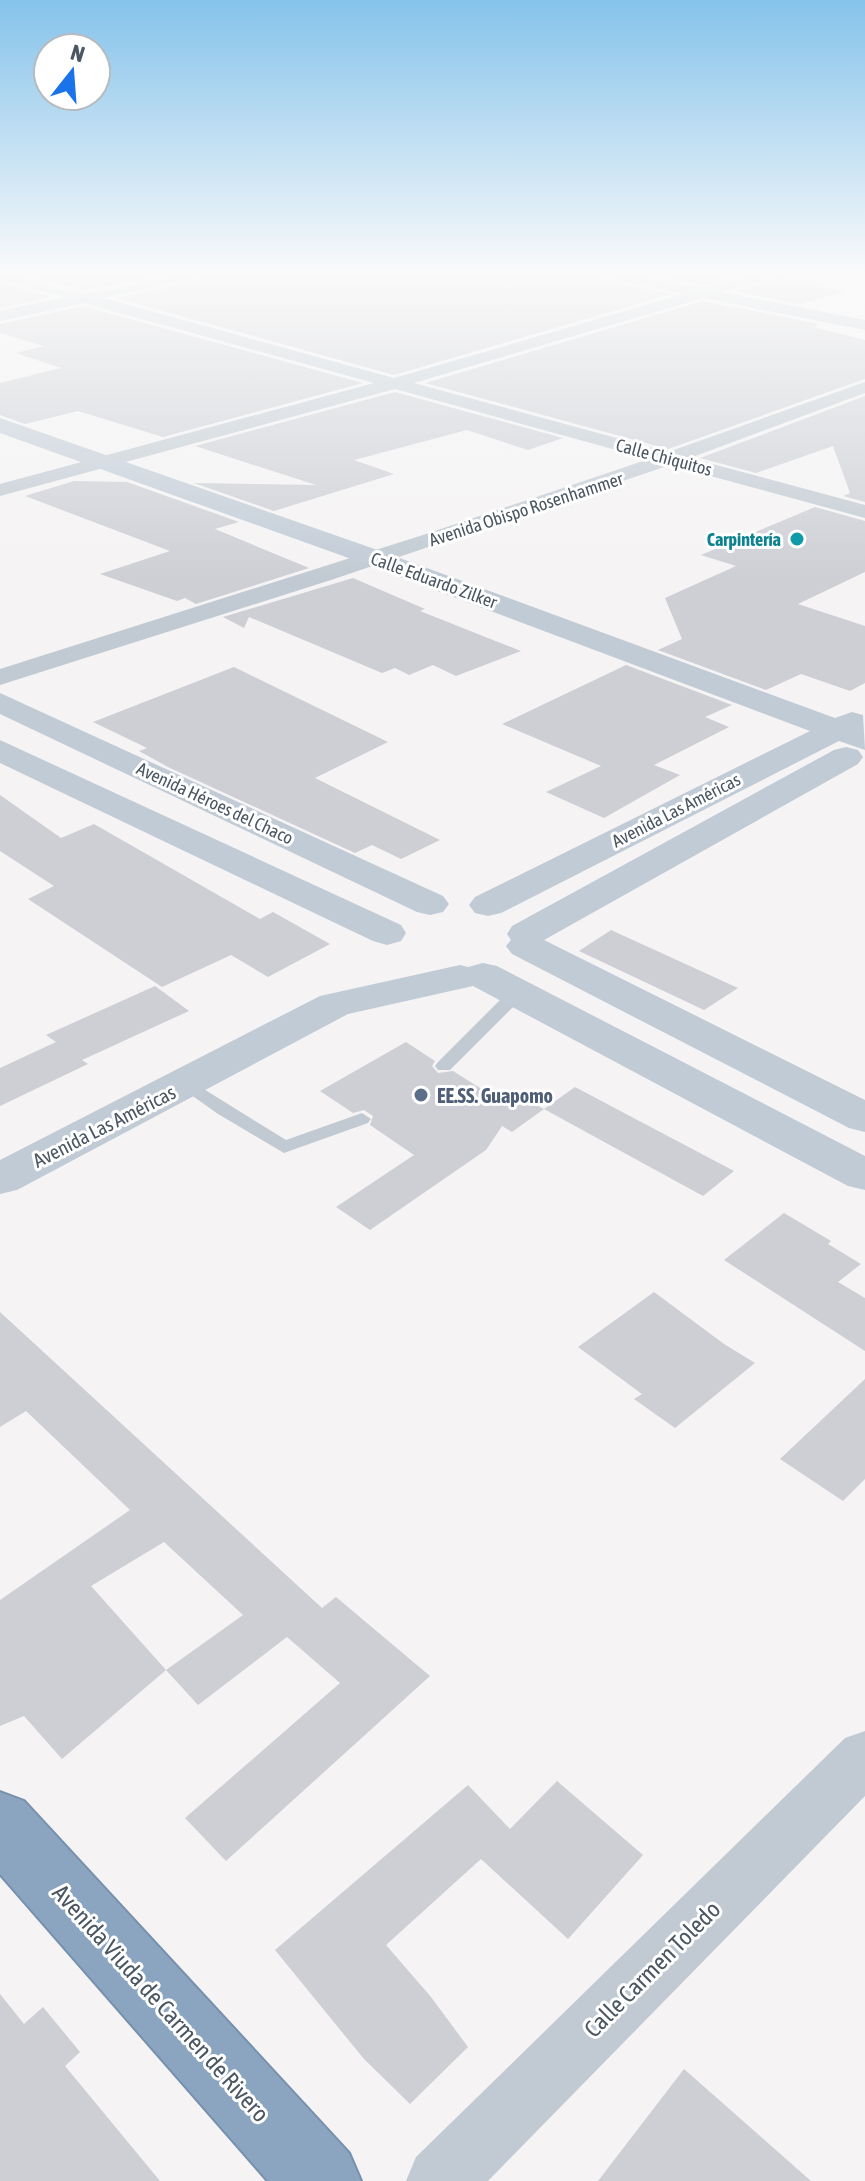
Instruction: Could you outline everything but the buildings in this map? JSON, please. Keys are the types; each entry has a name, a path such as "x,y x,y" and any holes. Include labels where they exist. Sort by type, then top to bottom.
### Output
{"highway":[{"name":"Avenida Viuda de Carmen de Rivero","path":"0,1824 321,2181"}],"street":[{"name":"Calle Chiquitos","path":"372,377 865,512"},
{"path":"0,490 416,377"},
{"name":"Avenida Obispo Rosenhammer","path":"0,677 377,559 673,460 865,387"},
{"name":"Calle Eduardo Zilker","path":"0,425 858,733"},
{"name":"Avenida Héroes del Chaco","path":"0,702 430,904"},
{"name":"Avenida Las Américas","path":"488,905 858,733"},
{"name":"Avenida Las Américas","path":"526,940 858,733"},
{"path":"0,750 387,939 393,955 420,972 487,982 865,1175"},
{"path":"387,939 401,915 430,904 449,901 488,905 513,917 526,940 865,1118"},
{"name":"Avenida Las Américas","path":"335,1005 387,939"},
{"path":"487,982 518,958 526,940"},
{"name":"Avenida Las Américas","path":"0,1179 335,1005 487,982"},
{"name":"Calle Carmen Toledo","path":"440,2181 865,1757"}],"lane":[{"path":"444,1066 487,982"},
{"path":"186,1083 284,1147 362,1119"}],"place":[{"name":"Carpintería","path":"797,539"},
{"name":"EE.SS. Guapomo","path":"421,1095"}]}
